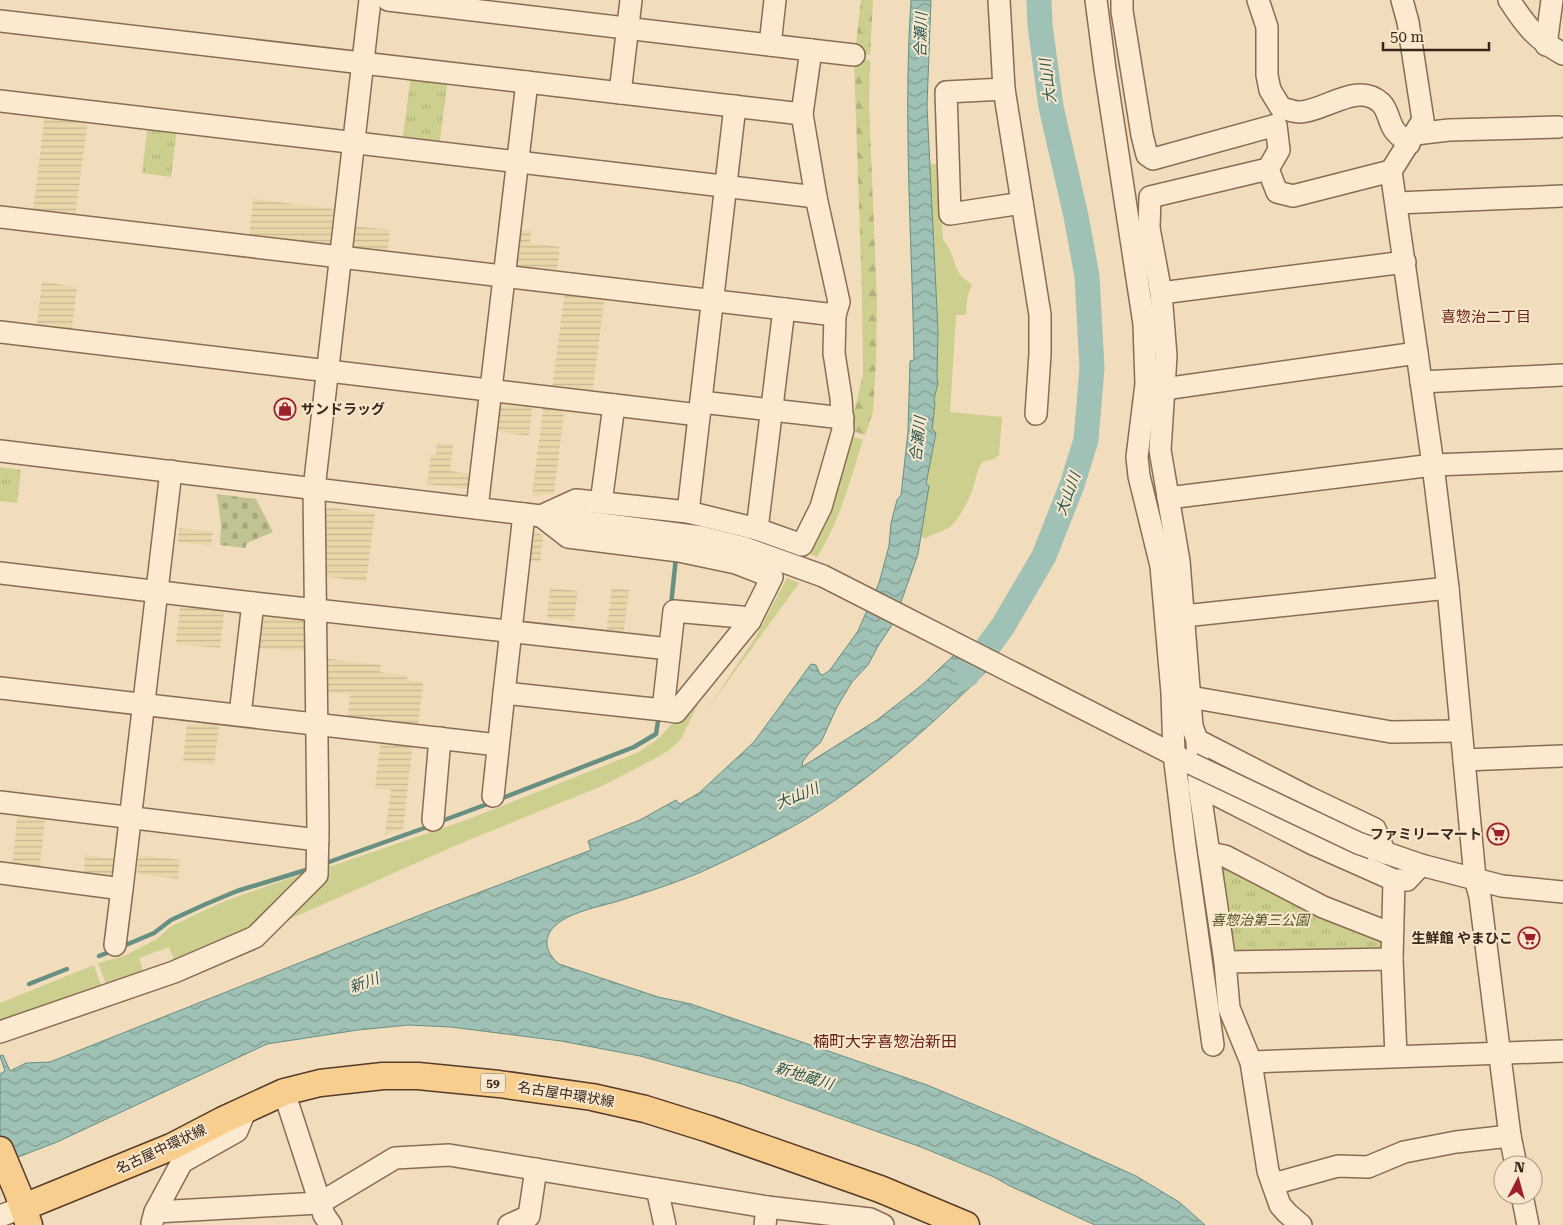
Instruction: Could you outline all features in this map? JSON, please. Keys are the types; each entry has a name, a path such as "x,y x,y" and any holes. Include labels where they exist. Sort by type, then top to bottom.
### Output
{"main road":[{"name":"名古屋中環状線","path":"0,1150 18,1210 171,1147 284,1092 320,1083 383,1076 418,1076 499,1084 592,1097 646,1109 880,1189 966,1225"}],"street":[{"path":"0,1032 174,972 255,937 317,875 314,489 326,370 370,0"},
{"path":"388,0 854,55"},
{"path":"620,93 631,0"},
{"path":"770,45 775,0"},
{"path":"999,0 1004,88 1040,315 1040,354 1036,414"},
{"path":"1096,0 1104,69 1144,324 1146,384 1137,458 1139,476 1161,566 1179,757 1185,845 1213,1045"},
{"path":"1122,0 1122,11 1146,155 1153,159 1276,125 1279,150 1268,169 1150,197 1149,228 1161,293 1166,356 1160,450 1179,561 1192,726 1197,740 1199,786 1225,962 1229,1008 1250,1062 1268,1171 1280,1205 1287,1214 1301,1225"},
{"path":"1258,0 1267,26 1267,75 1270,90 1281,108 1298,112 1317,109 1348,97 1366,95 1380,102 1387,112 1393,129 1412,139 1449,130 1561,127"},
{"path":"1268,169 1277,192 1293,196 1391,171 1422,120 1408,22 1402,0"},
{"path":"1509,0 1532,32 1554,49"},
{"path":"1552,0 1554,49"},
{"path":"0,21 802,114"},
{"path":"533,515 576,500 688,512 757,530 802,545 821,507 843,430 834,353 835,315 839,302 816,197 802,114 811,50"},
{"path":"477,508 527,82"},
{"path":"1004,88 946,92 950,214 1022,203"},
{"path":"0,101 816,197"},
{"path":"688,512 735,106"},
{"path":"1391,171 1397,202 1433,465 1448,588 1475,878 1480,897 1499,1053 1514,1155"},
{"path":"1397,202 1563,196"},
{"path":"0,217 835,315"},
{"path":"1161,293 1405,262"},
{"path":"757,530 784,309"},
{"path":"0,332 614,405 771,410 843,418"},
{"path":"1164,389 1417,353"},
{"path":"1421,382 1563,375"},
{"path":"601,503 614,405"},
{"path":"0,451 533,515 701,537 745,548 824,576 1179,757 1358,843 1421,865 1502,886 1563,892"},
{"path":"1168,498 1433,465 1563,460"},
{"path":"115,945 171,471"},
{"path":"504,693 676,712 750,621 772,577 736,563 679,552 568,537 533,515"},
{"path":"493,796 510,631 533,515"},
{"path":"0,573 669,649"},
{"path":"1184,616 1448,588"},
{"path":"240,715 253,603"},
{"path":"663,710 674,611 741,617 750,621"},
{"path":"0,688 498,745"},
{"path":"1190,697 1391,732 1460,731"},
{"path":"433,820 440,738"},
{"path":"1197,740 1375,829 1379,850"},
{"path":"1464,760 1563,756"},
{"path":"1199,786 1313,844 1394,880 1407,880 1421,865"},
{"path":"0,802 318,840"},
{"path":"1209,853 1224,856 1324,907 1392,934"},
{"path":"0,873 122,889"},
{"path":"1394,880 1392,959 1396,1056"},
{"path":"1225,962 1392,959"},
{"path":"1250,1062 1563,1051"},
{"path":"284,1092 324,1215 330,1225"},
{"path":"153,1218 182,1162 237,1131 246,1109"},
{"path":"1273,1184 1338,1166 1368,1167 1404,1152 1456,1142 1510,1136"},
{"path":"153,1218 320,1203 395,1158 448,1155 656,1189 766,1216 870,1219 883,1225"},
{"path":"510,1225 529,1216 536,1170"},
{"path":"656,1189 665,1225"},
{"path":"1524,1205 1528,1225"}],"shaded area":[{"path":"45,113 88,118 75,218 33,212"},
{"path":"253,199 334,209 330,244 325,248 249,239"},
{"path":"353,226 390,230 387,253 350,249"},
{"path":"515,229 531,231 530,243 560,247 556,276 514,271"},
{"path":"42,282 77,287 71,336 36,332"},
{"path":"565,290 605,295 592,395 552,390"},
{"path":"495,400 533,401 529,436 491,431"},
{"path":"544,402 565,405 554,494 532,496"},
{"path":"437,443 453,445 450,471 476,475 474,490 427,484 431,454 436,454"},
{"path":"325,507 375,513 366,582 322,576 321,509"},
{"path":"179,528 213,532 211,546 178,542"},
{"path":"528,530 543,536 540,562 524,560"},
{"path":"550,588 578,591 574,621 547,618"},
{"path":"612,588 629,590 623,638 606,636"},
{"path":"181,599 225,604 220,648 176,644"},
{"path":"257,611 305,617 305,651 252,648"},
{"path":"322,658 381,665 380,672 408,676 407,680 423,682 418,727 347,723 350,695 321,691"},
{"path":"204,717 220,719 214,765 183,761 187,724 202,725"},
{"path":"381,737 413,741 403,829 385,835 391,790 375,788"},
{"path":"18,809 46,811 39,873 12,870"},
{"path":"85,855 118,859 116,878 83,878"},
{"path":"139,855 180,860 178,879 137,874"}],"green space":[{"path":"861,0 873,0 870,55 855,53"},
{"path":"854,59 870,60 869,105 877,301 873,412 865,435 850,430 863,374"},
{"path":"411,75 448,79 439,147 402,143"},
{"path":"148,124 177,128 171,177 142,173"},
{"path":"929,164 937,164 939,167 943,240 949,248 961,276 972,286 968,296 966,315 956,315 950,412 1002,417 999,455 994,459 982,462 969,497 953,524 947,529 925,539 921,537 926,484 936,433 932,430 934,399 938,383 938,331"},
{"path":"849,435 863,440 838,515 817,557 801,550"},
{"path":"0,467 21,470 17,503 0,501"},
{"path":"217,494 256,499 273,532 247,543 245,548 220,545 221,524"},
{"path":"787,578 799,583 707,710 755,638"},
{"path":"697,696 700,700 681,739 668,751 652,760 602,786 466,841 281,923 326,868 466,820 639,752 659,738"},
{"name":"喜惣治第三公園","path":"1222,859 1384,937 1382,953 1235,958 1215,864"},
{"path":"308,872 238,940 176,965 169,947 139,958 145,977 108,989 98,963 124,956 157,939 170,927 225,901"},
{"path":"94,965 103,991 0,1025 0,1003"}],"water":[{"path":"911,0 931,0 927,106 938,331 938,383 934,399 932,429 936,433 926,484 929,486 918,554 894,622 868,665 852,682 837,707 821,742 809,753 803,761 802,767 877,720 922,685 968,642 998,660 907,745 858,784 806,819 754,847 690,876 648,892 580,912 561,921 550,931 547,942 548,948 559,964 658,997 691,1004 927,1085 1023,1125 1136,1176 1179,1202 1205,1225 1095,1225 994,1177 921,1147 742,1084 640,1056 561,1041 451,1027 408,1025 358,1030 267,1044 57,1142 0,1164 0,1074 5,1071 0,1056 3,1055 10,1071 26,1063 50,1062 425,913 591,850 588,841 640,820 676,800 680,804 699,793 754,742 811,664 816,665 820,674 823,675 830,670 858,631 879,583 889,546 891,523 897,500 901,495 908,432 910,361 914,360 908,135"}],"waterway":[{"name":"大山川","path":"967,675 1003,626 1044,556 1072,485 1086,440 1092,368 1087,276 1076,216 1051,107 1040,25 1039,0"},
{"path":"671,605 676,557"},
{"path":"500,799 634,747 656,734 659,715"},
{"path":"439,822 490,803"},
{"path":"326,863 430,826"},
{"path":"121,947 154,933 171,920 237,891 306,870"},
{"path":"99,956 112,951"},
{"path":"29,984 67,969"}],"place":[{"name":"サンドラッグ","path":"285,409"},
{"name":"ファミリーマート","path":"1498,834"},
{"name":"生鮮館 やまひこ","path":"1529,938"}],"district":[{"name":"喜惣治二丁目","path":"1486,317"},
{"name":"楠町大字喜惣治新田","path":"885,1041"}],"water label":[{"name":"合瀬川","path":"921,35"},
{"name":"合瀬川","path":"918,439"},
{"name":"新川","path":"364,983"},
{"name":"新地蔵川","path":"804,1076"}]}
